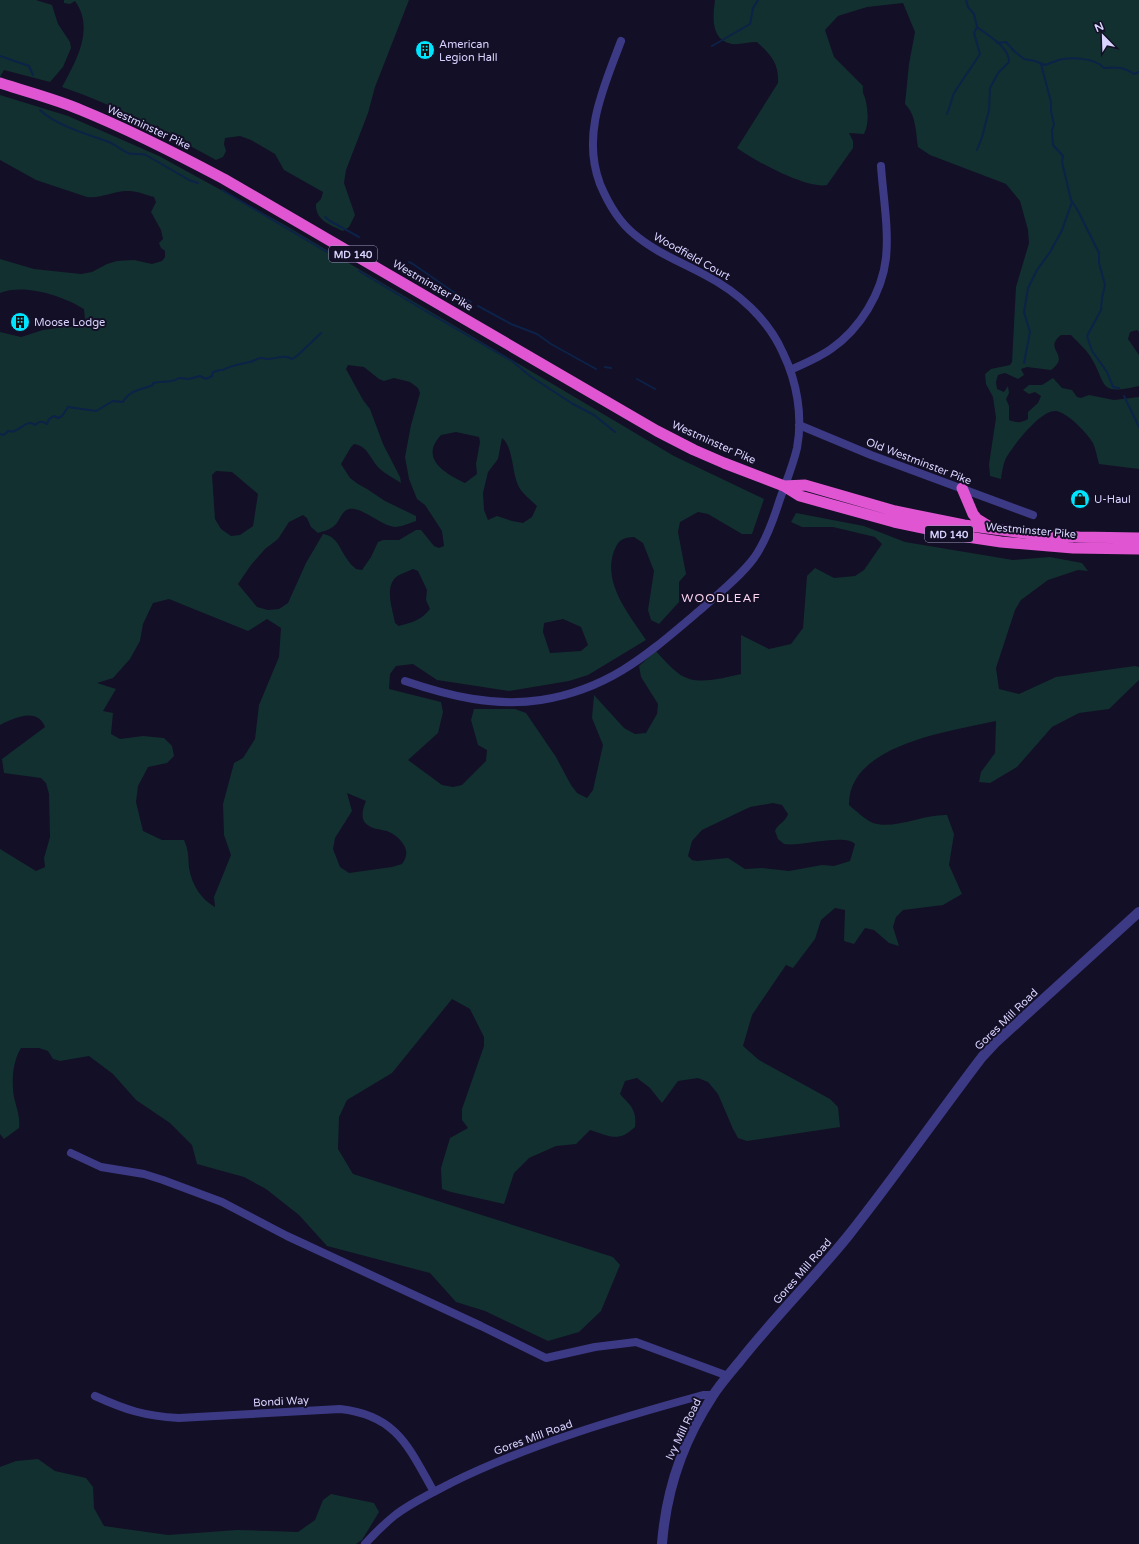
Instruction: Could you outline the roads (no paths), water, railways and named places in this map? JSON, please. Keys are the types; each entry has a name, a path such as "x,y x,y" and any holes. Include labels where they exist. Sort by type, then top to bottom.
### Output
{"highway":[{"name":"Westminster Pike","path":"0,83 34,93 80,110 164,147 224,179 657,431 724,463 784,486 800,496 894,522 961,536 1039,546 1139,549"},
{"name":"Westminster Pike","path":"784,486 805,485 895,511 992,529 1039,535 1071,537 1139,538"},
{"path":"962,488 973,514 977,519 992,529"}],"street":[{"name":"Woodfield Court","path":"405,681 437,692 470,700 518,702 539,700 578,691 612,677 643,658 659,645 741,572 754,559 770,528 796,449 799,425 798,401 790,370 775,338 748,304 722,284 660,252 644,241 625,225 610,206 596,169 592,145 593,128 600,100 621,40"},
{"path":"790,370 820,356 839,343 864,315 875,294 883,274 886,257 886,223 881,166"},
{"name":"Old Westminster Pike","path":"799,425 871,454 1033,515"},
{"name":"Gores Mill Road","path":"365,1544 395,1515 434,1492 488,1466 549,1443 692,1398 703,1395 712,1395 755,1342 825,1264 853,1230 982,1057 995,1043 1139,912"},
{"path":"72,1153 101,1167 144,1174 222,1202 287,1236 481,1326 546,1358 595,1347 636,1342 728,1376"},
{"name":"Ivy Mill Road","path":"662,1544 666,1511 676,1471 690,1437 712,1395"},
{"name":"Bondi Way","path":"95,1396 138,1414 165,1418 340,1409 366,1414 377,1418 398,1434 410,1450 434,1492"}],"waterway":[{"path":"712,46 750,24 753,8 758,0"},
{"path":"947,114 954,93 980,54 974,33 977,27 974,14 968,7 966,0"},
{"path":"977,27 1002,46 1006,51 1009,62 998,73 990,88 989,110 977,150"},
{"path":"997,43 1006,42 1024,59 1045,65 1061,59 1075,58 1095,62 1104,68 1120,68 1134,74 1139,72"},
{"path":"0,56 29,66 33,75"},
{"path":"1041,64 1051,102 1054,125 1052,130 1053,145 1063,156 1062,162 1071,200 1099,253 1099,263 1105,285 1101,310 1087,336 1092,351 1107,372 1113,387 1119,388"},
{"path":"40,110 63,125 109,142 128,153 146,155 189,180 198,183"},
{"path":"222,190 327,252"},
{"path":"1024,363 1030,332 1024,312 1028,288 1037,270 1050,252 1062,230 1072,202"},
{"path":"325,217 359,237"},
{"path":"409,262 471,302"},
{"path":"359,271 512,361 530,376 573,404 594,415 615,432"},
{"path":"478,306 511,324 537,334 551,344 596,369"},
{"path":"0,434 4,435 8,431 17,430 29,423 35,425 42,422 47,424 49,419 54,416 58,418 62,416 68,407 96,411 113,401 123,402 136,390 153,385 153,383 173,381 179,378 189,379 200,376 206,379 212,376 213,372 260,358 268,359 283,357 292,359 321,333"},
{"path":"605,367 611,368"},
{"path":"637,379 655,389"},
{"path":"1124,396 1139,427"}],"place":[{"name":"American Legion Hall","path":"425,50"},
{"name":"Moose Lodge","path":"20,322"},
{"name":"U-Haul","path":"1080,499"}],"district":[{"name":"WOODLEAF","path":"721,598"}]}
